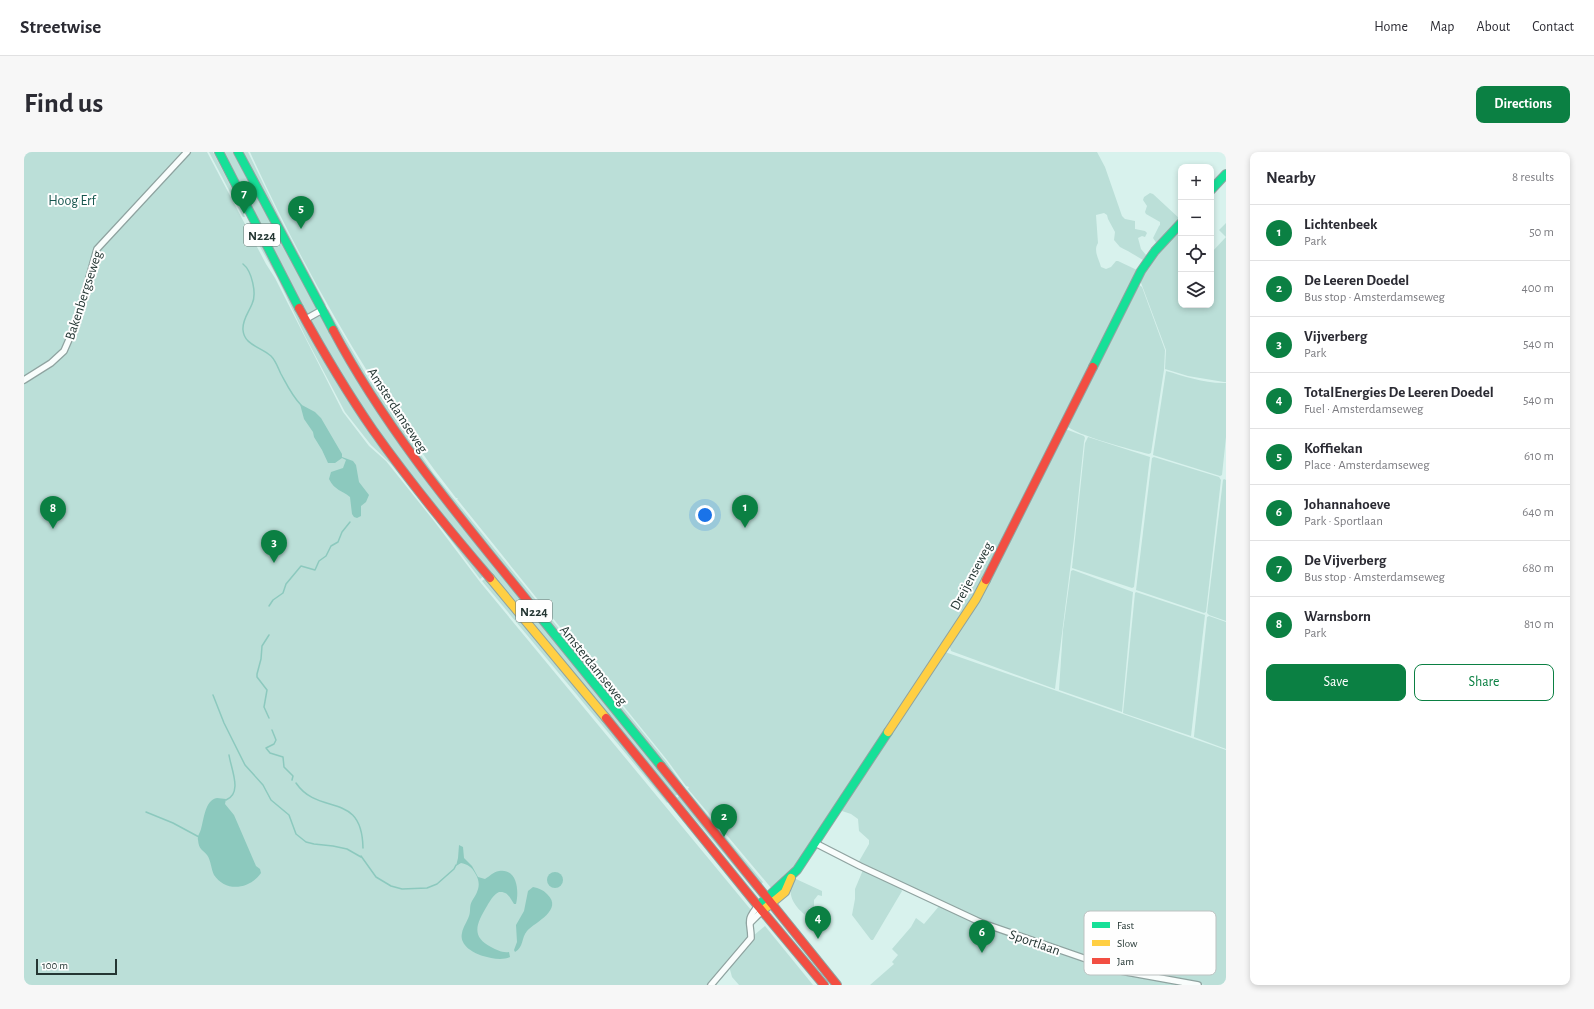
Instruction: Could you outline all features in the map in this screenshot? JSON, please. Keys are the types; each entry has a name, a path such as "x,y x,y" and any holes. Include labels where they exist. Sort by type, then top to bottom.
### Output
{"main road":[{"name":"Amsterdamseweg","path":"219,152 306,319 349,394 396,460 615,727 760,909 824,985"},
{"name":"Amsterdamseweg","path":"238,152 322,310 375,401 434,485 837,985"},
{"path":"1214,187 1226,174"},
{"name":"Dreijenseweg","path":"760,909 768,901 785,892 793,874 976,599 1141,272 1155,252 1178,226"}],"street":[{"name":"Bakenbergseweg","path":"24,380 51,363 64,351 77,321 97,248 187,152"},
{"path":"306,319 322,310"},
{"name":"Sportlaan","path":"815,843 860,866 982,923 1084,958"},
{"path":"711,985 751,938 749,925 752,914 760,909"},
{"name":"Sportlaan","path":"1143,975 1198,985"}],"green space":[{"name":"Hoog Erf","path":"24,152 185,152 99,244 75,320 62,350 57,357 24,379"},
{"path":"188,152 207,152 266,264 275,278 343,412 369,446 386,461 480,582 751,910 747,921 748,938 709,985 24,985 24,381 65,351 98,249"},
{"path":"209,152 213,152 242,208 241,209 245,217 243,217"},
{"path":"223,152 234,152 317,308 316,311 307,314"},
{"path":"243,152 248,152 279,216 326,305 324,306"},
{"path":"250,152 1097,152 1105,167 1122,216 1125,219 1135,221 1135,229 1145,231 1147,233 1145,237 1142,236 1138,238 1141,249 1146,255 1143,260 1120,247 1114,240 1115,232 1107,215 1104,213 1096,215 1098,243 1096,252 1101,267 1106,269 1118,261 1137,270 974,598 796,867 772,889 688,789 689,787 686,786 667,760 457,499 458,498 456,498 426,458 369,374 343,331 294,243"},
{"path":"1150,193 1153,194 1178,217 1178,223 1157,244 1153,238 1160,225 1160,222 1146,214 1145,212 1147,206 1143,200 1144,197"},
{"path":"1226,223 1226,237 1219,230"},
{"path":"1178,230 1178,308 1214,308 1214,250 1226,237 1226,382 1188,376 1165,369 1166,350 1140,280 1146,267"},
{"path":"251,231 254,231 289,293 288,296 300,321 304,322 334,374 485,575 480,579 391,464 371,445 345,412 305,336 277,277"},
{"path":"1136,285 1142,287 1165,350 1164,370 1151,453 1149,454 1092,438 1071,429 1066,425"},
{"path":"328,309 370,381 434,474 666,761 685,788 683,790 431,477 363,376 341,334 326,312"},
{"path":"318,315 321,315 373,403 678,794 675,796 398,459 352,392 310,320"},
{"path":"1166,371 1203,381 1226,383 1226,437 1222,475 1220,476 1153,455"},
{"path":"1065,430 1084,436 1085,438 1055,689 951,651 949,644"},
{"path":"1088,437 1150,457 1134,587 1132,588 1072,568 1085,443"},
{"path":"1154,457 1219,477 1221,480 1206,612 1204,613 1136,590 1152,458"},
{"path":"1224,479 1226,480 1226,621 1207,613"},
{"path":"1073,570 1133,592 1122,712 1059,690 1063,630 1071,571"},
{"path":"487,577 670,800 667,803 482,581"},
{"path":"1136,592 1205,615 1191,736 1123,713"},
{"path":"1209,616 1226,622 1226,749 1194,737 1207,617"},
{"path":"945,652 1226,750 1226,985 1205,985 1146,975 1216,975 1216,911 1084,911 1084,956 982,922 858,863 869,844 869,840 859,831 858,819 851,814 839,810"},
{"path":"687,790 763,882 760,886 684,792"},
{"path":"679,796 755,889 754,890 677,798"},
{"path":"863,870 899,886 902,891 873,940 871,940 852,915 855,889"},
{"path":"796,879 822,891 822,896 818,895 814,900 814,908 809,908 809,910 828,915 828,921 813,920 803,913 795,904 792,899 791,888 794,880"},
{"path":"940,905 1084,960 1084,975 1144,975 1189,985 870,985 894,964 892,962 898,955 892,949 911,927 916,918 924,924"},
{"path":"765,926 813,985 739,985 732,977 729,966 753,936"}],"shaded area":[{"path":"300,404 315,412 321,418 342,454 342,457 353,461 356,465 359,482 369,495 366,502 361,506 361,516 357,518 354,517 352,514 350,497 336,488 329,479 331,472 343,468 346,460 342,458 335,463 328,463 314,437 313,432 304,419"},
{"path":"213,799 226,799 225,804 234,815 256,866 260,869 261,873 251,883 238,887 225,885 219,881 214,875 208,857 199,846 198,837 207,806"},
{"path":"459,845 463,847 464,858 472,866 478,877 485,879 493,873 505,871 514,877 517,887 516,904 514,904 505,893 497,893 483,912 477,929 480,938 484,943 500,951 509,952 510,957 500,959 483,956 471,951 463,941 463,931 469,916 471,903 479,884 471,867 461,863 456,866"},
{"path":"552,872 558,872 563,877 561,886 558,888 552,888 547,883 547,877"},
{"path":"533,887 544,891 551,900 552,905 546,915 527,931 520,948 515,952 514,950 517,942 516,925 524,911 528,891"}],"waterway":[{"path":"243,264 249,272 254,289 252,304 243,326 244,335 246,339 273,358 290,390 301,405"},
{"path":"269,606 273,600 283,593 286,584 301,566 315,570 319,561 326,556 331,546 338,542 342,532 350,522"},
{"path":"269,635 262,646 257,677 267,690 264,707 269,718"},
{"path":"213,695 224,723 245,765 263,785 271,800 289,815 296,834 306,842 347,849 361,857"},
{"path":"272,730 276,740 274,744 266,748 270,753 283,757 284,767 293,776 292,780"},
{"path":"226,800 231,797 235,786 229,755"},
{"path":"296,783 305,793 316,799 338,806 355,818 361,830 363,848"},
{"path":"146,812 173,823 199,837"},
{"path":"361,856 376,877 391,886 402,889 427,888 437,884 454,869 456,865"}],"traffic: fast":[{"path":"219,152 299,308"},
{"path":"238,152 333,330"},
{"path":"1214,187 1226,174"},
{"path":"1093,367 1141,271 1155,251 1178,226"},
{"path":"534,609 661,766"},
{"path":"758,906 797,870 888,732"}],"traffic: slow":[{"path":"490,578 606,718"},
{"path":"888,732 976,599 986,580"},
{"path":"762,911 785,892 791,878"}],"traffic: jam":[{"path":"299,308 334,370 373,430 459,542 490,578"},
{"path":"333,330 354,368 401,440 453,509 534,609"},
{"path":"986,580 1093,367"},
{"path":"606,718 824,985"},
{"path":"661,766 837,985"}],"place":[{"name":"De Vijverberg","path":"244,214"},
{"name":"Koffiekan","path":"301,229"},
{"name":"Lichtenbeek","path":"745,528"},
{"name":"Warnsborn","path":"53,529"},
{"name":"Vijverberg","path":"274,563"},
{"name":"De Leeren Doedel","path":"724,837"},
{"name":"TotalEnergies De Leeren Doedel","path":"818,939"},
{"name":"Johannahoeve","path":"982,953"}]}
